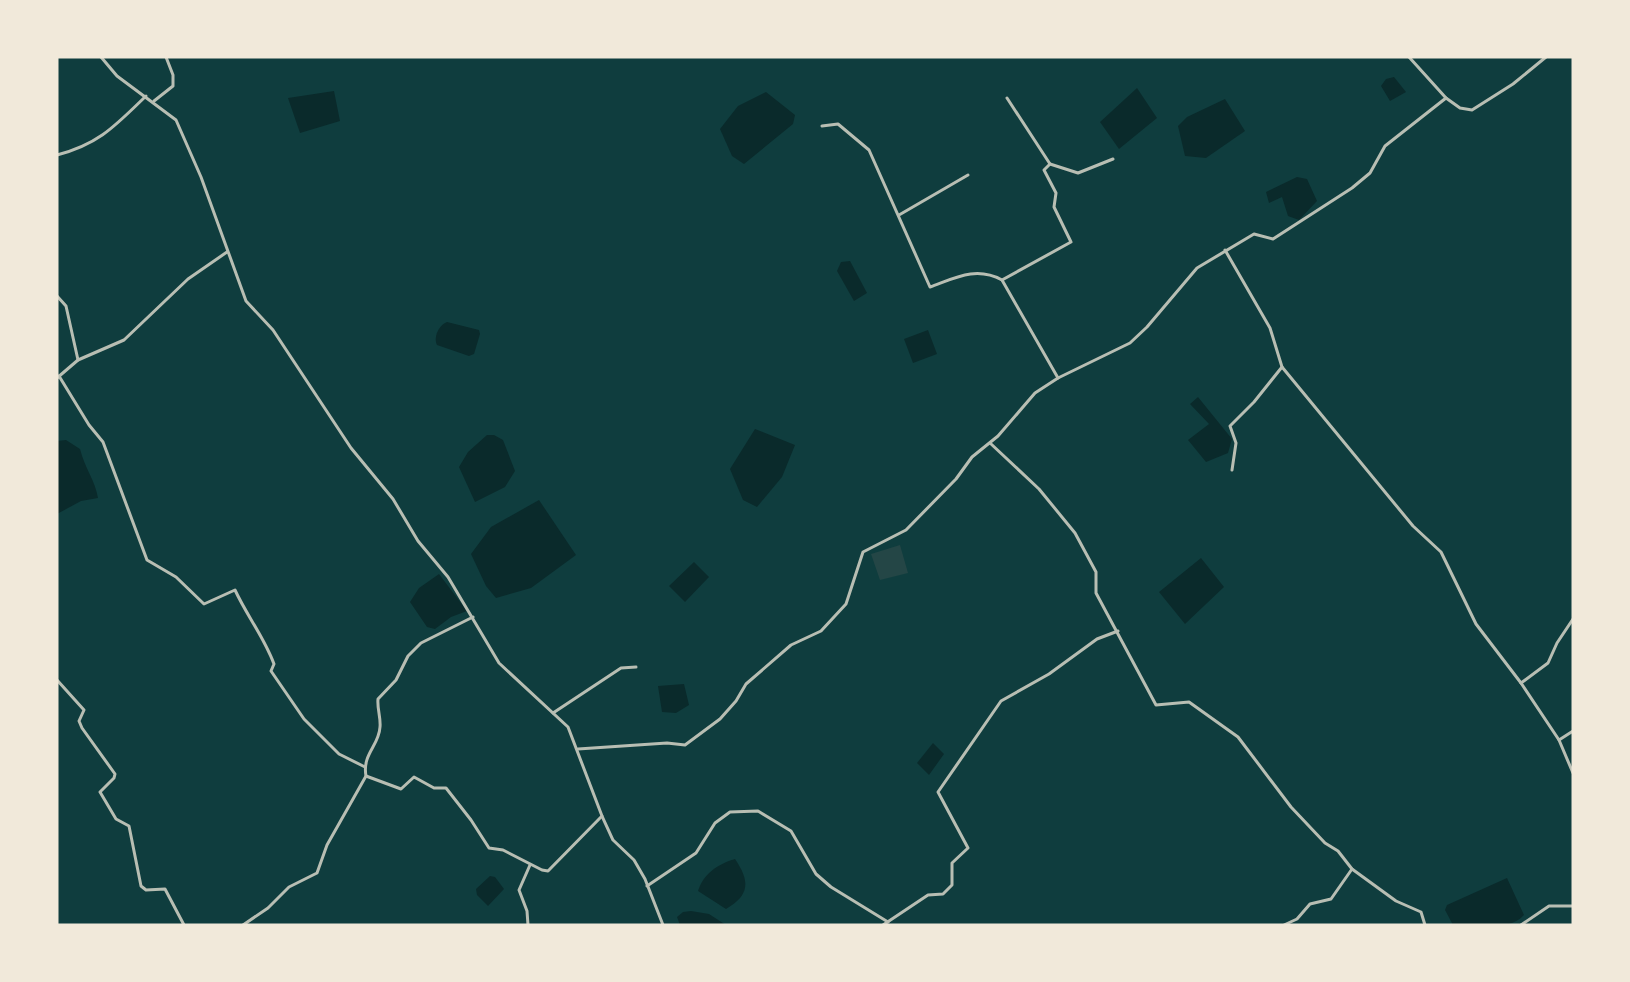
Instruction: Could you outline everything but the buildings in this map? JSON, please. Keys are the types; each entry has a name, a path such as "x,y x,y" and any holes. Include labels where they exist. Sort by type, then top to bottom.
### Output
{"street":[{"path":"101,57 117,76 176,120 201,177 246,301 273,330 328,416 393,499 473,617 499,663 568,727 613,840 634,860 663,925"},
{"path":"154,102 173,86 173,75 166,57"},
{"path":"1409,57 1446,98 1460,108 1472,110 1513,84 1546,57"},
{"path":"57,155 85,148 146,96"},
{"path":"1007,98 1050,164 1078,173 1113,159"},
{"path":"578,748 667,743 686,746 720,719 736,701 746,684 791,645 821,631 846,604 863,552 906,530 956,479 972,457 990,442 1035,393 1058,378 1130,343 1148,327 1197,268 1254,234 1273,239 1352,188 1370,173 1385,146 1446,98"},
{"path":"822,126 838,124 869,150 930,287 973,272 991,274 1002,280 1058,378"},
{"path":"1002,280 1071,242 1054,207 1056,192 1044,170 1050,164"},
{"path":"899,215 968,175"},
{"path":"1225,250 1270,328 1282,367 1413,526 1441,552 1476,624 1521,683 1559,740 1573,773"},
{"path":"227,252 188,279 124,340 78,360 58,377 89,425 103,442 147,561 176,577 204,604 235,590 247,616 266,642 274,664 271,671 304,719 339,754 364,767"},
{"path":"57,296 66,306 78,360"},
{"path":"1232,470 1236,443 1230,426 1254,402 1282,367"},
{"path":"990,442 1039,489 1075,533 1096,572 1096,592 1119,631 1156,705 1189,702 1238,737 1291,807 1325,843 1338,851 1352,869 1395,901 1420,912 1425,925"},
{"path":"243,925 268,908 289,887 317,873 327,845 366,776 364,767 380,726 378,699 396,680 408,656 421,643 473,617"},
{"path":"1521,683 1548,663 1557,643 1573,619"},
{"path":"883,925 928,896 943,894 952,885 952,863 968,848 938,792 1001,701 1049,674 1097,639 1119,631"},
{"path":"553,713 621,668 636,667"},
{"path":"57,680 84,710 79,721 82,728 115,774 100,792 116,819 129,826 141,886 146,890 165,889 184,925"},
{"path":"1559,740 1573,732"},
{"path":"366,776 401,789 414,777 434,788 446,788 471,819 489,848 503,850 548,871 602,816"},
{"path":"647,886 696,853 715,824 730,812 758,811 791,831 816,874 831,888 888,922"},
{"path":"528,925 527,911 519,890 531,864"},
{"path":"1284,925 1297,919 1310,904 1331,898 1352,869"},
{"path":"1521,925 1549,906 1573,906"}],"shaded area":[{"path":"1394,77 1406,92 1390,101 1381,86 1386,79"},
{"path":"1137,88 1157,118 1119,149 1100,122"},
{"path":"334,91 340,121 300,133 288,98"},
{"path":"766,92 795,115 793,124 744,164 732,156 720,129 738,106"},
{"path":"1225,99 1245,131 1206,158 1185,156 1178,126 1187,117"},
{"path":"1297,177 1307,179 1317,201 1299,220 1288,216 1282,197 1269,203 1266,192"},
{"path":"850,261 867,293 854,301 837,271 841,262"},
{"path":"447,322 479,330 474,354 469,356 437,345 437,332"},
{"path":"928,330 937,354 913,363 904,339"},
{"path":"1198,397 1232,439 1228,453 1206,462 1188,440 1209,424 1190,404"},
{"path":"755,429 795,445 782,477 757,507 743,500 730,469"},
{"path":"487,435 494,435 503,440 515,471 505,487 475,502 459,467 468,452"},
{"path":"66,440 80,449 98,498 81,501 57,514 57,441"},
{"path":"539,500 576,555 531,588 496,598 486,586 471,554 491,527"},
{"path":"900,545 908,573 880,580 871,554"},
{"path":"1201,558 1224,587 1185,624 1159,592"},
{"path":"694,562 709,577 685,602 669,586"},
{"path":"439,574 467,611 451,617 435,629 427,627 410,602 419,588"},
{"path":"684,684 689,705 676,713 662,712 658,686"},
{"path":"933,743 944,754 929,775 917,763"},
{"path":"735,859 743,874 745,887 740,898 726,909 698,891 712,870"},
{"path":"490,876 495,877 504,889 488,906 477,895 476,889"},
{"path":"1507,878 1524,915 1510,924 1500,926 1453,925 1445,910 1447,905"},
{"path":"683,912 709,914 726,925 680,925 677,917"}]}
